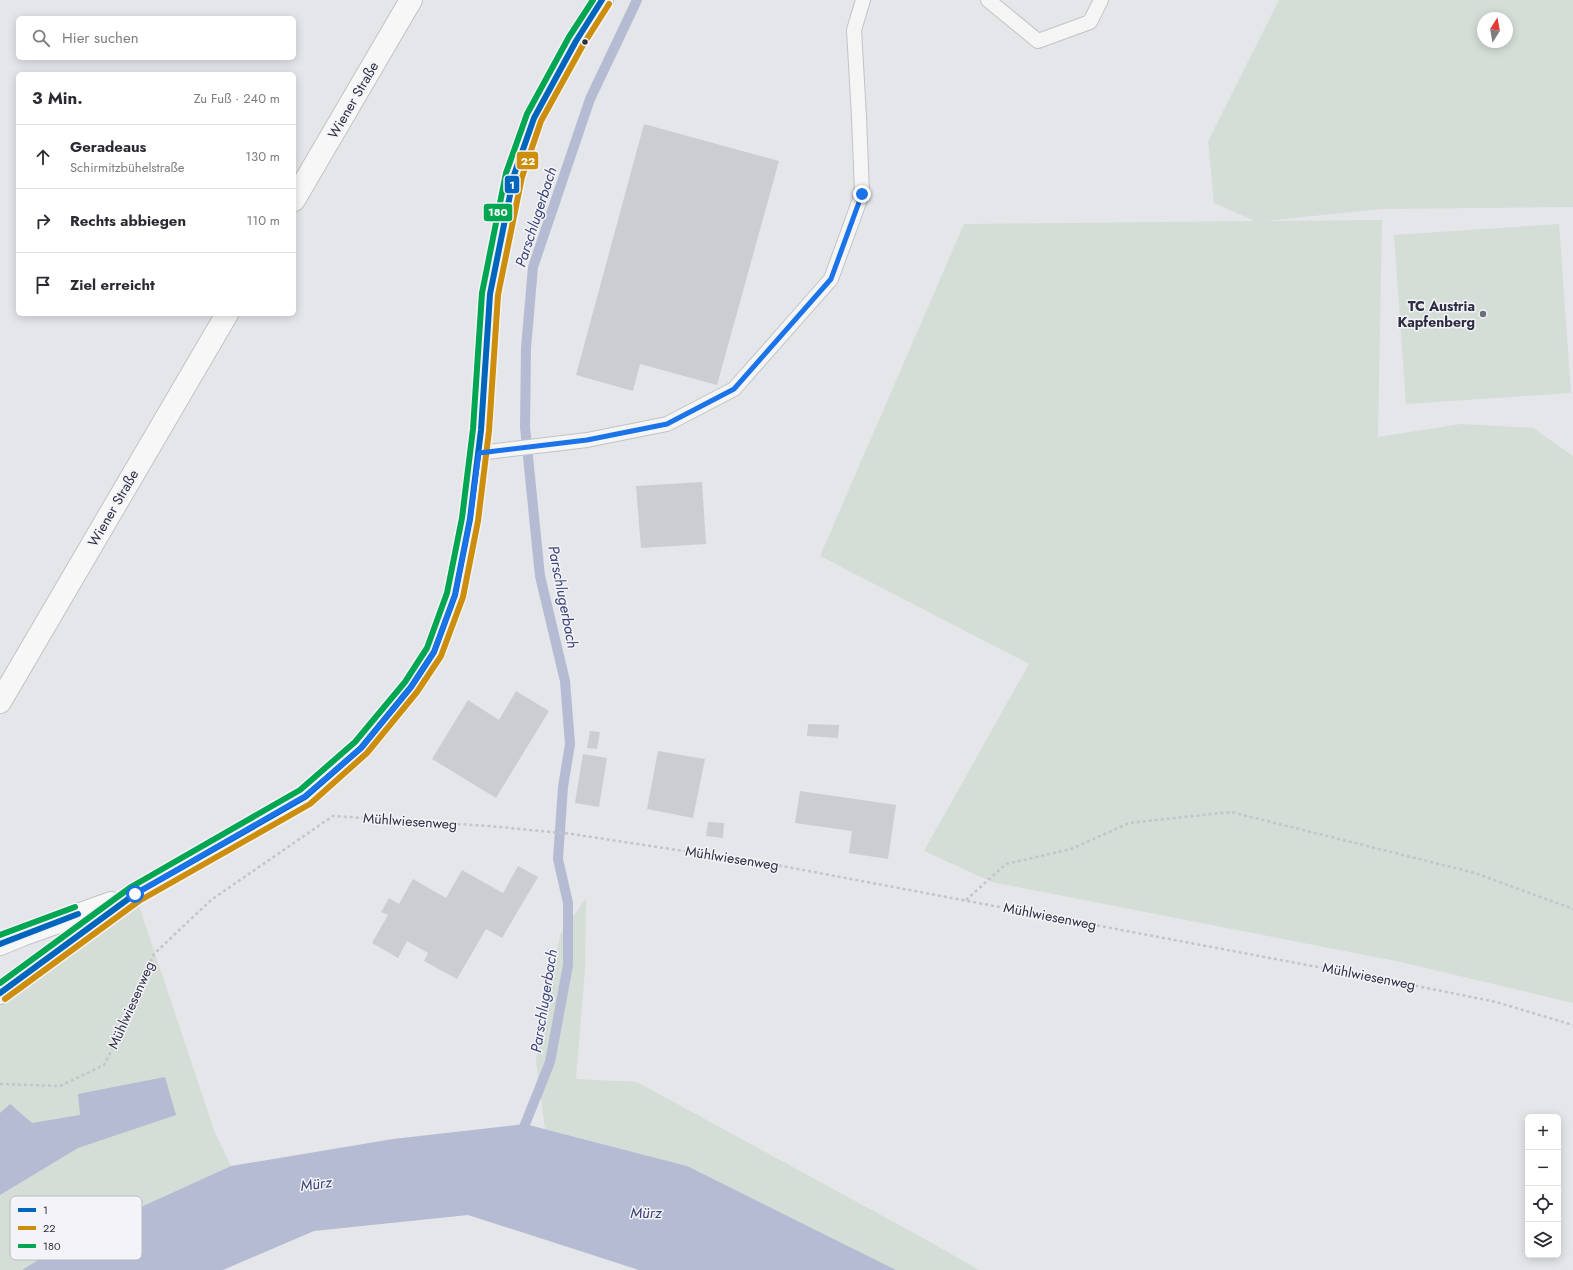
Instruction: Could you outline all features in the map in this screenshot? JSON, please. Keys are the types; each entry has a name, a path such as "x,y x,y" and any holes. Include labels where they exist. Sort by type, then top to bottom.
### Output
{"main road":[{"name":"Wiener Straße","path":"296,197 411,0"},
{"path":"0,993 135,894 305,796 361,748 411,687 434,652 455,595 470,519 479,453 490,294 514,175 534,118 576,41 602,0"},
{"name":"Wiener Straße","path":"0,702 226,316"},
{"path":"0,944 135,894"}],"lane":[{"path":"479,453 587,440 667,424 734,389 831,279 862,194 854,30 863,0"},
{"path":"988,0 1038,40 1090,22 1101,0"}],"path":[{"path":"965,900 1006,864 1071,849 1128,823 1231,812 1475,873 1573,908"},
{"name":"Mühlwiesenweg","path":"0,1084 60,1086 104,1065 131,1011 154,954 211,900 333,816 546,831 782,866 1427,988 1496,1002 1573,1025"}],"shaded area":[{"path":"1279,0 1573,0 1573,207 1381,209 1264,221 1382,220 1378,437 1461,424 1533,428 1573,456 1573,1003 1401,962 992,882 924,851 1029,664 820,556 964,224 1255,221 1214,203 1208,141"},
{"name":"TC Austria Kapfenberg","path":"1559,224 1571,393 1406,404 1394,235"},
{"path":"135,894 215,1133 231,1166 142,1207 142,1196 10,1196 10,1260 38,1260 22,1270 0,1270 0,993"},
{"path":"586,898 585,969 576,1079 637,1082 979,1270 896,1270 687,1166 545,1129 536,1061 560,935"}],"water":[{"path":"165,1077 176,1115 78,1148 0,1195 0,1113 10,1104 32,1123 80,1115 78,1094"},
{"name":"Mürz","path":"525,1124 687,1166 896,1270 639,1270 468,1215 314,1231 223,1270 22,1270 38,1260 142,1260 142,1207 231,1166 393,1139"}],"building":[{"path":"644,124 779,161 717,385 640,364 633,391 576,375"},
{"path":"702,482 706,544 641,548 636,486"},
{"path":"516,691 549,711 496,798 432,759 468,700 499,720"},
{"path":"808,724 839,725 838,738 807,736"},
{"path":"590,731 600,732 597,749 587,748"},
{"path":"658,751 705,759 693,818 647,809"},
{"path":"583,754 607,758 599,807 575,803"},
{"path":"800,791 896,805 888,859 849,853 852,831 795,823"},
{"path":"708,822 724,823 723,838 706,836"},
{"path":"518,866 538,877 502,938 486,929 457,979 424,961 428,953 407,941 398,958 372,943 388,915 381,912 389,898 399,904 413,879 446,898 462,870 503,893"}],"waterway":[{"name":"Parschlugerbach","path":"520,1137 550,1062 568,965 568,903 558,859 563,787 570,744 565,681 540,576 525,427 526,348 533,267 590,99 637,0"}],"transit line":[{"name":"180","path":"0,983 131,887 300,790 355,742 405,682 427,648 447,593 462,518 473,429 482,293 506,173 527,114 569,37 593,0"},
{"name":"1","path":"0,993 135,894 305,797 361,748 411,687 434,652 455,595 470,519 481,430 490,294 514,175 534,118 576,41 602,0"},
{"name":"22","path":"5,999 139,901 310,804 367,753 417,692 441,656 463,597 478,521 489,431 498,295 522,177 541,121 583,45 609,4"},
{"name":"180","path":"0,935 75,907"},
{"name":"1","path":"0,944 78,914"}],"place":[{"name":"TC Austria Kapfenberg","path":"1483,314"}],"route":[{"path":"135,894 305,796 361,748 411,687 434,652 455,595 470,519 479,453 587,440 667,424 734,389 831,279 862,194"}]}
